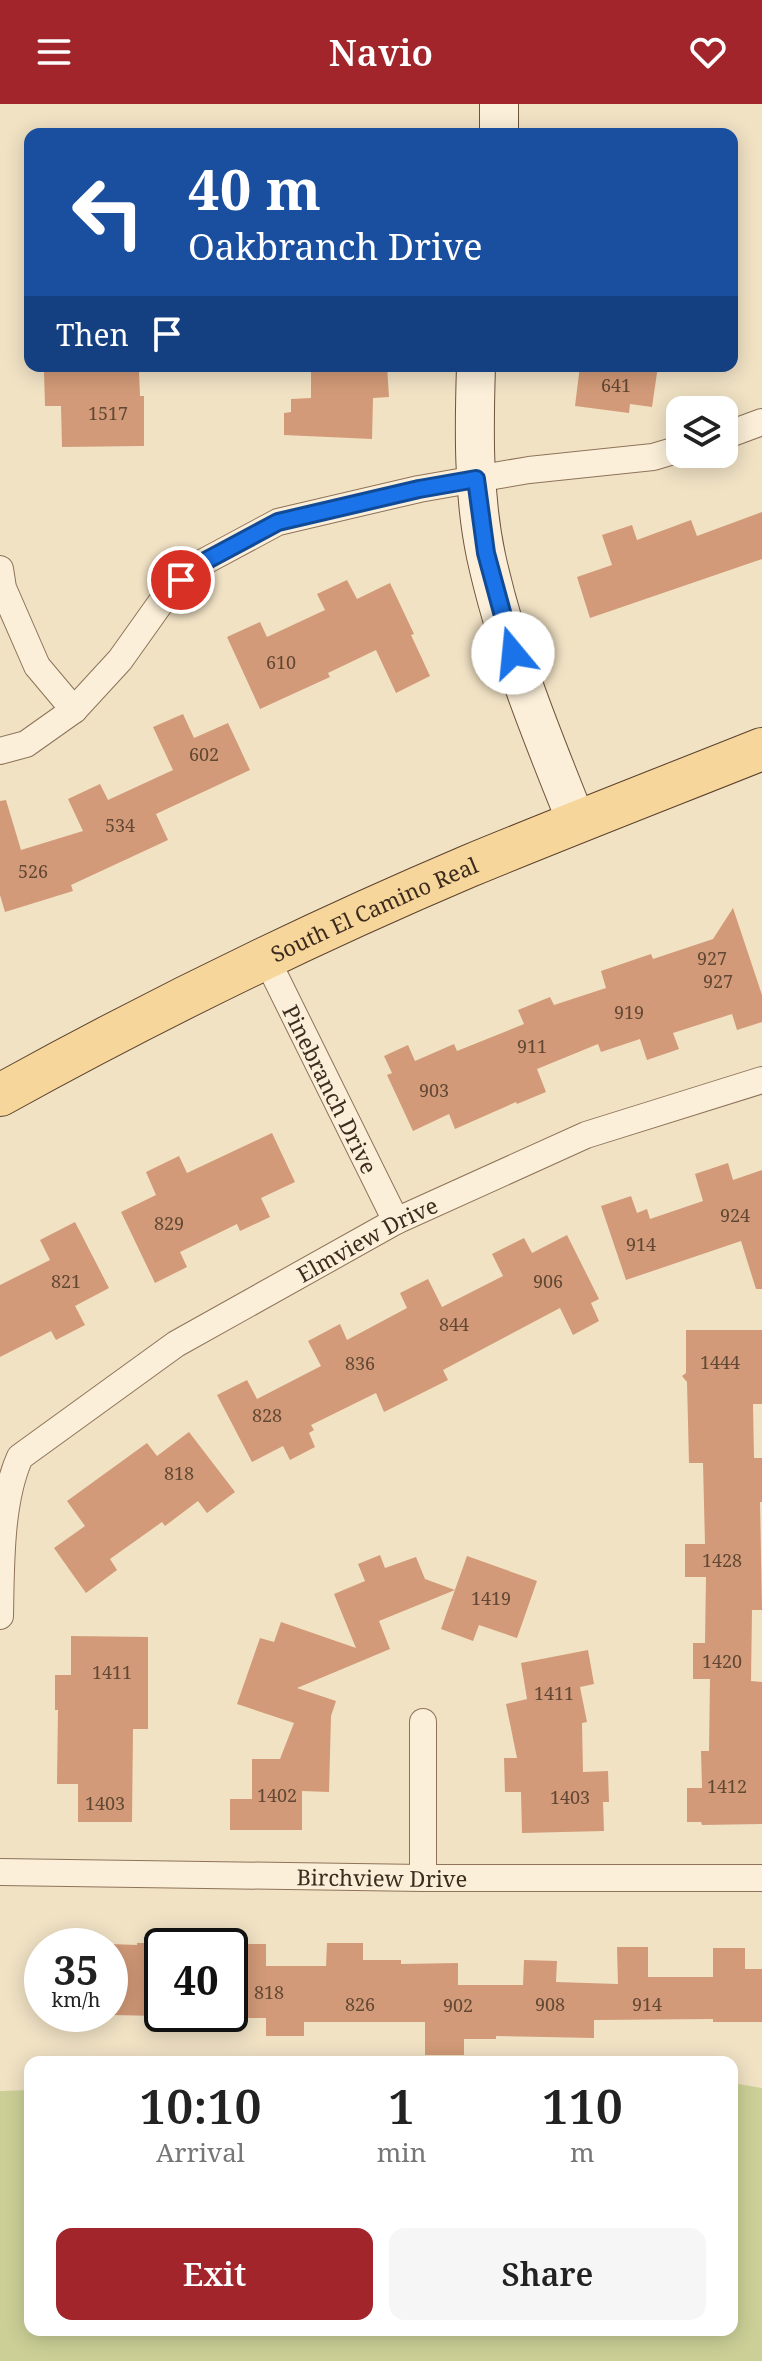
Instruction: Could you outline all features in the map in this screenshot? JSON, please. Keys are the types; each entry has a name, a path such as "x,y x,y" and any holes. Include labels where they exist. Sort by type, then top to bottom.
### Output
{"main road":[{"name":"South El Camino Real","path":"0,1095 266,958 469,867 762,749"}],"street":[{"path":"499,104 499,128"},
{"path":"476,372 476,479 486,553 504,624 577,823"},
{"path":"738,431 762,422"},
{"path":"0,751 26,744 74,710 120,660 167,594 196,566 278,522 419,489 529,470 666,453"},
{"path":"0,569 3,588 37,666 74,710"},
{"name":"Pinebranch Drive","path":"266,958 396,1221"},
{"name":"Elmview Drive","path":"0,1616 2,1510 12,1469 20,1457 176,1344 396,1221 586,1135 762,1080"},
{"path":"423,1722 423,1878"},
{"name":"Birchview Drive","path":"0,1872 423,1878 762,1878"}],"green space":[{"path":"738,2084 762,2088 762,2361 0,2361 0,2091 24,2090 24,2336 738,2336"}],"building":[{"path":"44,372 139,372 140,396 144,396 144,446 62,447 61,406 45,406"},
{"path":"311,372 387,372 389,397 373,398 372,439 284,435 284,413 291,412 291,399 311,398"},
{"path":"579,372 657,372 652,407 630,404 629,413 575,406"},
{"path":"762,512 762,559 590,618 577,577 612,565 602,535 632,525 637,540 691,520 697,536"},
{"path":"347,580 357,599 390,583 430,676 396,693 376,650 328,673 330,677 260,709 227,637 260,622 267,637 325,610 317,594"},
{"path":"183,714 194,738 228,723 250,770 156,814 168,840 71,885 73,891 5,912 0,895 0,801 6,800 21,850 83,831 68,799 100,784 108,800 173,770 153,727"},
{"path":"733,908 762,995 762,1022 737,1030 732,1014 673,1033 679,1049 647,1060 640,1039 601,1052 598,1044 537,1069 546,1092 455,1129 449,1114 413,1131 387,1075 392,1073 384,1056 408,1045 415,1061 454,1044 457,1051 524,1024 518,1010 550,997 554,1005 606,988 601,971 651,954 653,959 713,939"},
{"path":"272,1133 295,1182 261,1198 270,1217 240,1231 237,1224 180,1252 187,1267 155,1283 121,1212 156,1195 146,1172 179,1156 187,1173"},
{"path":"728,1163 733,1180 762,1170 762,1289 756,1289 741,1241 626,1280 601,1206 631,1196 637,1213 647,1209 650,1219 703,1201 695,1174"},
{"path":"75,1222 109,1288 75,1306 85,1325 56,1340 51,1331 0,1357 0,1285 50,1260 40,1240"},
{"path":"567,1235 599,1299 591,1303 599,1321 573,1335 560,1308 443,1370 448,1380 384,1412 376,1393 311,1425 314,1430 309,1433 315,1447 290,1460 283,1446 252,1462 217,1395 247,1380 257,1399 321,1366 308,1341 340,1324 347,1340 407,1308 400,1293 428,1279 442,1307 503,1276 492,1254 524,1238 532,1253"},
{"path":"686,1330 762,1330 762,1404 753,1404 754,1458 762,1458 762,1610 752,1610 751,1681 762,1682 762,1824 702,1825 701,1822 687,1822 687,1788 702,1788 701,1751 709,1751 710,1679 693,1679 693,1643 705,1643 706,1577 685,1577 685,1544 705,1544 703,1463 689,1463 687,1382 682,1376 686,1373"},
{"path":"189,1432 235,1492 207,1513 198,1501 165,1526 162,1522 110,1559 117,1570 86,1593 54,1548 85,1526 67,1501 147,1443 157,1456"},
{"path":"380,1555 385,1568 416,1557 425,1579 455,1590 379,1621 390,1649 297,1688 336,1701 331,1716 329,1792 302,1791 302,1830 230,1830 230,1799 252,1799 252,1759 280,1759 294,1723 237,1704 260,1638 274,1642 281,1622 356,1648 334,1594 365,1581 358,1564"},
{"path":"467,1556 537,1581 517,1638 479,1625 473,1641 441,1629"},
{"path":"71,1636 148,1637 148,1729 133,1729 132,1822 78,1822 78,1784 57,1784 55,1675 71,1675"},
{"path":"588,1650 594,1684 580,1687 587,1722 582,1723 583,1772 608,1771 609,1802 603,1802 604,1831 522,1833 521,1792 505,1792 504,1758 517,1758 506,1704 527,1699 521,1663"},
{"path":"144,1943 144,2016 128,2015 128,1945"},
{"path":"327,1943 363,1943 363,1960 401,1960 401,1964 458,1963 458,1985 523,1985 524,1960 557,1961 556,1982 618,1984 617,1947 648,1947 648,1977 713,1977 713,1948 745,1948 745,1969 762,1969 762,2022 713,2022 713,2019 594,2020 594,2038 496,2036 496,2039 464,2039 464,2055 425,2055 425,2022 304,2022 304,2036 266,2036 266,2018 248,2018 248,1944 266,1944 266,1966 326,1966"}],"route":[{"path":"181,580 196,566 278,522 476,479 486,553 513,653"}]}
